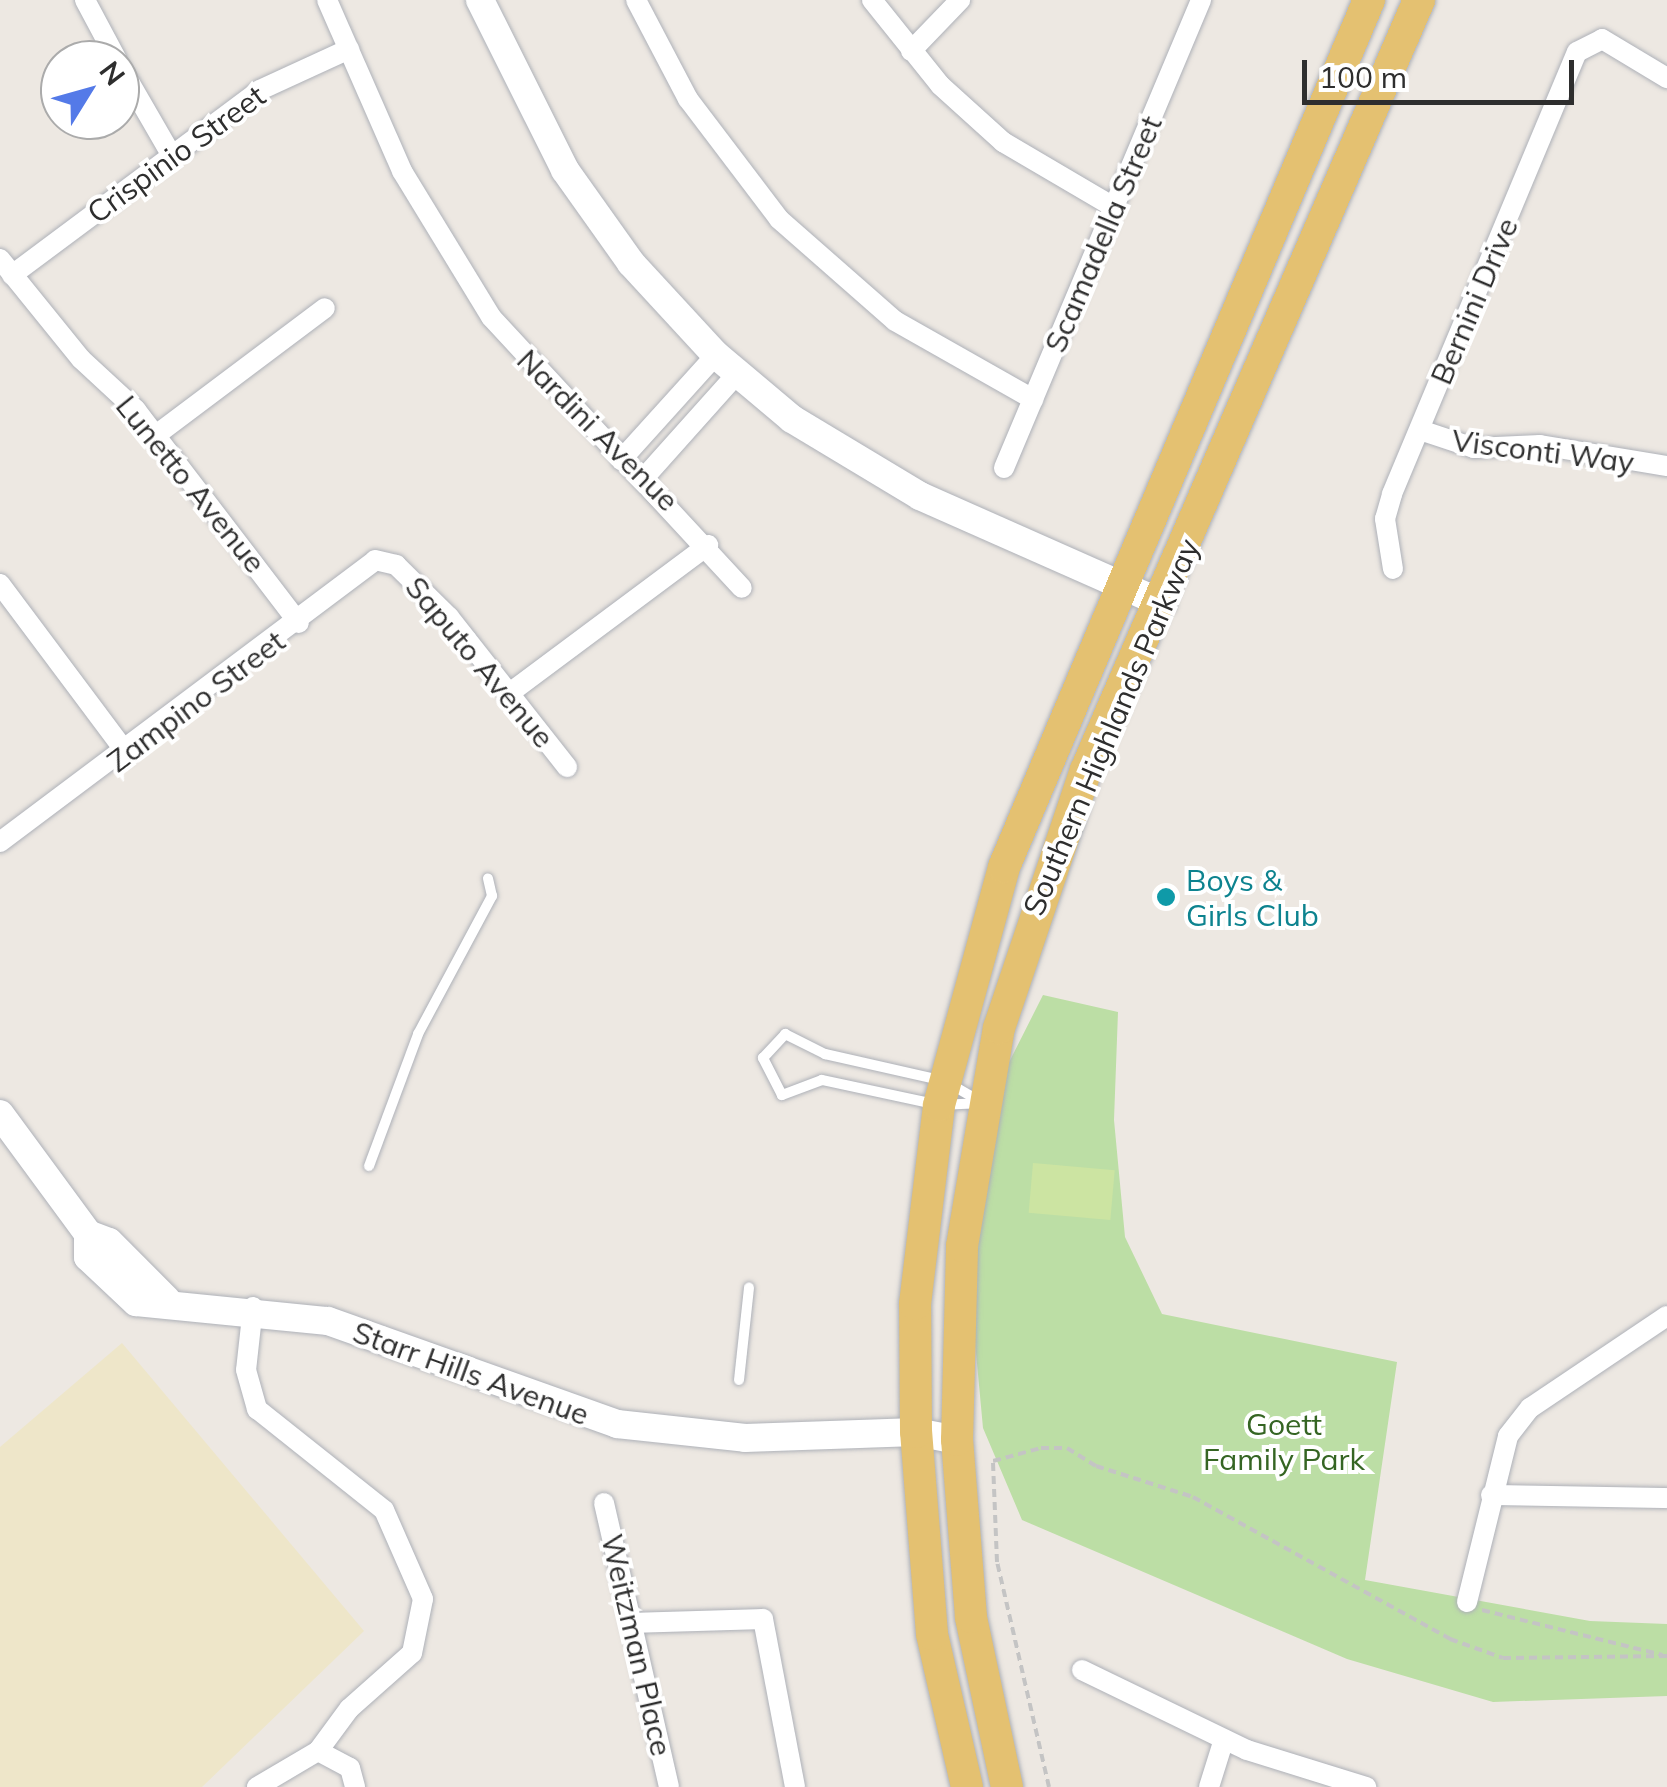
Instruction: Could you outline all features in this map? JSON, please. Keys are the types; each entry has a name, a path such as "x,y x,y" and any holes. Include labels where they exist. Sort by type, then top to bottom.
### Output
{"main road":[{"name":"Southern Highlands Parkway","path":"967,1787 932,1634 916,1432 915,1304 942,1093 989,911 1118,584 1370,0"},
{"name":"Southern Highlands Parkway","path":"1008,1787 971,1617 957,1440 962,1246 983,1103 1043,882 1419,0"}],"street":[{"path":"86,0 106,40"},
{"name":"Nardini Avenue","path":"328,0 402,171 473,290 622,460 708,544 742,588"},
{"path":"480,0 565,170 632,263 716,355 738,374 920,496 1162,603"},
{"path":"636,0 688,99 779,219 895,321 1033,400"},
{"path":"872,0 910,51 1002,142 1114,207"},
{"path":"910,51 960,0"},
{"name":"Scamadella Street","path":"1004,468 1201,0"},
{"name":"Bernini Drive","path":"1393,568 1385,520 1576,52 1602,39 1667,78"},
{"name":"Crispinio Street","path":"6,267 172,156 260,90 349,48"},
{"path":"140,101 172,156"},
{"name":"Lunetto Avenue","path":"6,267 156,435 299,623"},
{"path":"156,435 324,308"},
{"path":"622,460 716,355"},
{"path":"643,479 738,374"},
{"name":"Visconti Way","path":"1420,430 1474,448 1540,446 1666,465"},
{"path":"511,692 708,544"},
{"name":"Zampino Street","path":"0,842 127,754 299,623 366,563 388,560"},
{"name":"Saputo Avenue","path":"388,560 511,692 568,767"},
{"path":"0,584 127,754"},
{"name":"Starr Hills Avenue","path":"0,1114 88,1234 110,1242 166,1299 253,1307 362,1331 616,1424 745,1438 916,1432 957,1440"},
{"path":"253,1307 246,1370 258,1410 384,1510 423,1599 412,1654 349,1709 318,1751 257,1787"},
{"path":"1467,1602 1508,1436 1530,1408 1667,1316"},
{"path":"1491,1494 1667,1498"},
{"name":"Weitzman Place","path":"604,1503 668,1787"},
{"path":"632,1623 763,1619 795,1787"},
{"path":"1082,1670 1224,1740 1366,1787"},
{"path":"1209,1787 1224,1740"},
{"path":"318,1751 350,1768 355,1787"}],"lane":[{"path":"369,1166 418,1034 492,896 488,878"},
{"path":"797,1034 825,1054 983,1103 942,1093 822,1080 782,1095 769,1082 764,1050 797,1034"},
{"path":"740,1380 750,1288"}],"path":[{"path":"1049,1787 1000,1580 993,1461 1041,1448 1067,1448 1096,1466 1193,1497 1436,1632 1503,1658 1667,1656"},
{"path":"1467,1602 1667,1656"}],"green space":[{"name":"Goett Family Park","path":"1043,995 1118,1012 1114,1120 1125,1237 1162,1314 1397,1362 1365,1580 1590,1621 1667,1624 1667,1696 1493,1702 1347,1659 1022,1520 983,1428 966,1245 987,1106"},
{"path":"1033,1163 1115,1170 1110,1220 1029,1213"}],"sand":[{"path":"122,1343 364,1631 202,1787 0,1787 0,1447"}],"place":[{"name":"Boys & Girls Club","path":"1166,897"}]}
